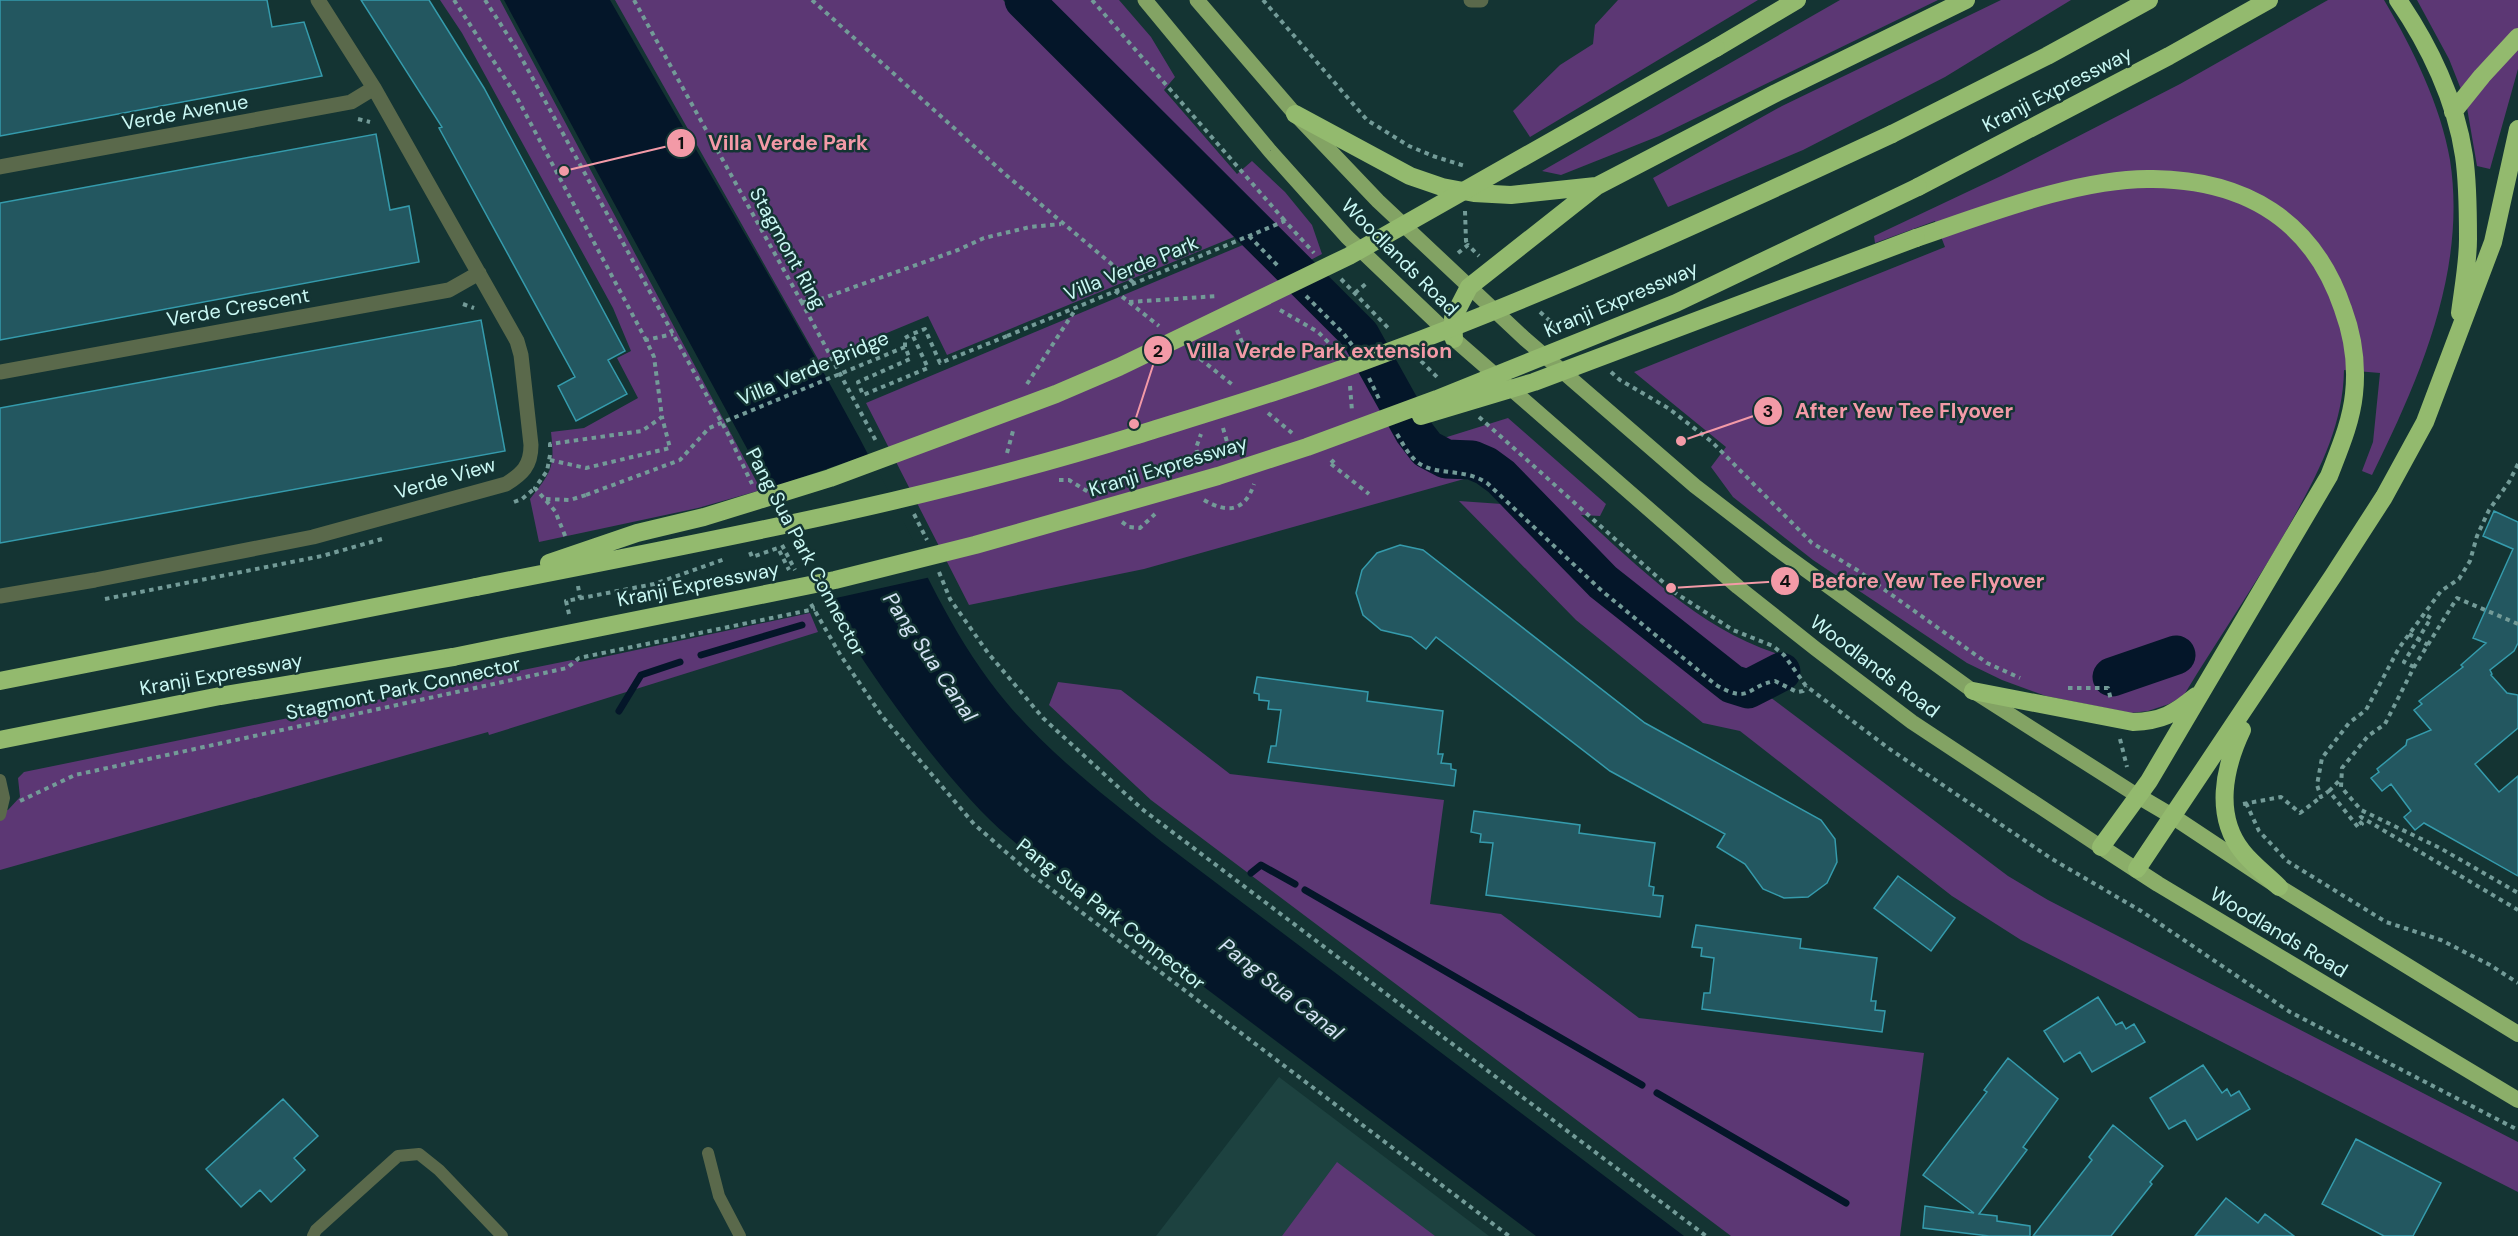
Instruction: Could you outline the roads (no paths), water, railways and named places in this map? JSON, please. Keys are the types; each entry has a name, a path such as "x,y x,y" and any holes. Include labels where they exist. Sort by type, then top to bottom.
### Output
{"highway":[{"path":"476,587 637,533 704,517 820,482 1046,398 1119,367 1349,256 1797,0"},
{"path":"1454,339 1453,318 1469,287 1597,186 1776,93 1966,0"},
{"path":"2122,13 2136,0"},
{"name":"Kranji Expressway","path":"0,681 476,587 926,494 1130,438 1380,356 1488,314 1669,237 1892,134 2047,56 2149,0"},
{"name":"Kranji Expressway","path":"0,740 220,696 453,657 835,580 975,545 1097,511 1307,447 1437,399 1676,303 1918,187 2169,57 2269,0"},
{"path":"2397,0 2413,22 2435,64 2454,112 2464,156 2468,241 2456,343"},
{"path":"2454,112 2482,76 2518,37"},
{"path":"1295,114 1410,176 1442,187 1474,193 1511,195 1597,186"},
{"path":"2137,869 2264,682 2384,497 2425,422 2493,242 2518,129"},
{"path":"1307,447 1391,425 1534,382 1916,238 2068,191 2151,178 2193,181 2232,191 2269,209 2291,226 2322,260 2349,325 2355,359 2354,394 2345,436 2329,476 2205,690 2138,796 2101,847"},
{"path":"2264,682 2232,751 2226,775 2224,800 2230,826 2241,850 2279,887"},
{"path":"1973,691 2133,722 2156,721 2176,712 2205,690"},
{"name":"Woodlands Road","path":"2138,796 2279,887 2518,1034"},
{"name":"Woodlands Road","path":"2101,847 2158,884 2518,1100"}],"main road":[{"name":"Woodlands Road","path":"1145,0 1270,151 1347,237 1454,339 1738,587 1816,649 1912,722 2101,847"},
{"name":"Woodlands Road","path":"1197,0 1295,114 1378,201 1469,287 1695,486 1777,549 1973,691 2138,796"},
{"path":"1347,237 1361,242 1368,241 1382,230 1384,214 1378,201"}],"street":[{"name":"Verde View","path":"0,596 95,580 313,537 506,484 522,475 531,446 521,355 517,341 479,273 368,92 318,0"},
{"path":"1471,0 1481,0"},
{"name":"Verde Avenue","path":"0,167 351,102 368,92"},
{"name":"Verde Crescent","path":"0,372 449,290 479,273"}],"lane":[{"path":"0,780 4,798 1,812"},
{"path":"708,1153 719,1197 740,1236"},
{"path":"314,1236 316,1230 398,1156 419,1154 439,1170 502,1236"}],"water":[{"name":"Pang Sua Canal","path":"504,0 610,0 830,384 860,439 926,575 962,641 1006,702 1041,740 1162,842 1684,1236 1536,1236 1040,864 981,811 914,731 854,646"}],"waterway":[{"path":"1024,0 1360,335 1414,432 1427,449 1446,459 1472,460 1486,466 1501,477 1603,582 1732,684 1748,689 1781,672"},
{"path":"701,655 802,625"},
{"path":"2112,677 2176,655"},
{"path":"619,711 641,675 680,662"},
{"path":"1251,873 1261,865 1295,884"},
{"path":"1305,890 1642,1085"},
{"path":"1657,1093 1846,1203"}],"place":[{"name":"Villa Verde Park","path":"564,171"},
{"name":"Villa Verde Park extension","path":"1134,424"},
{"name":"After Yew Tee Flyover","path":"1681,441"},
{"name":"Before Yew Tee Flyover","path":"1671,588"}]}
